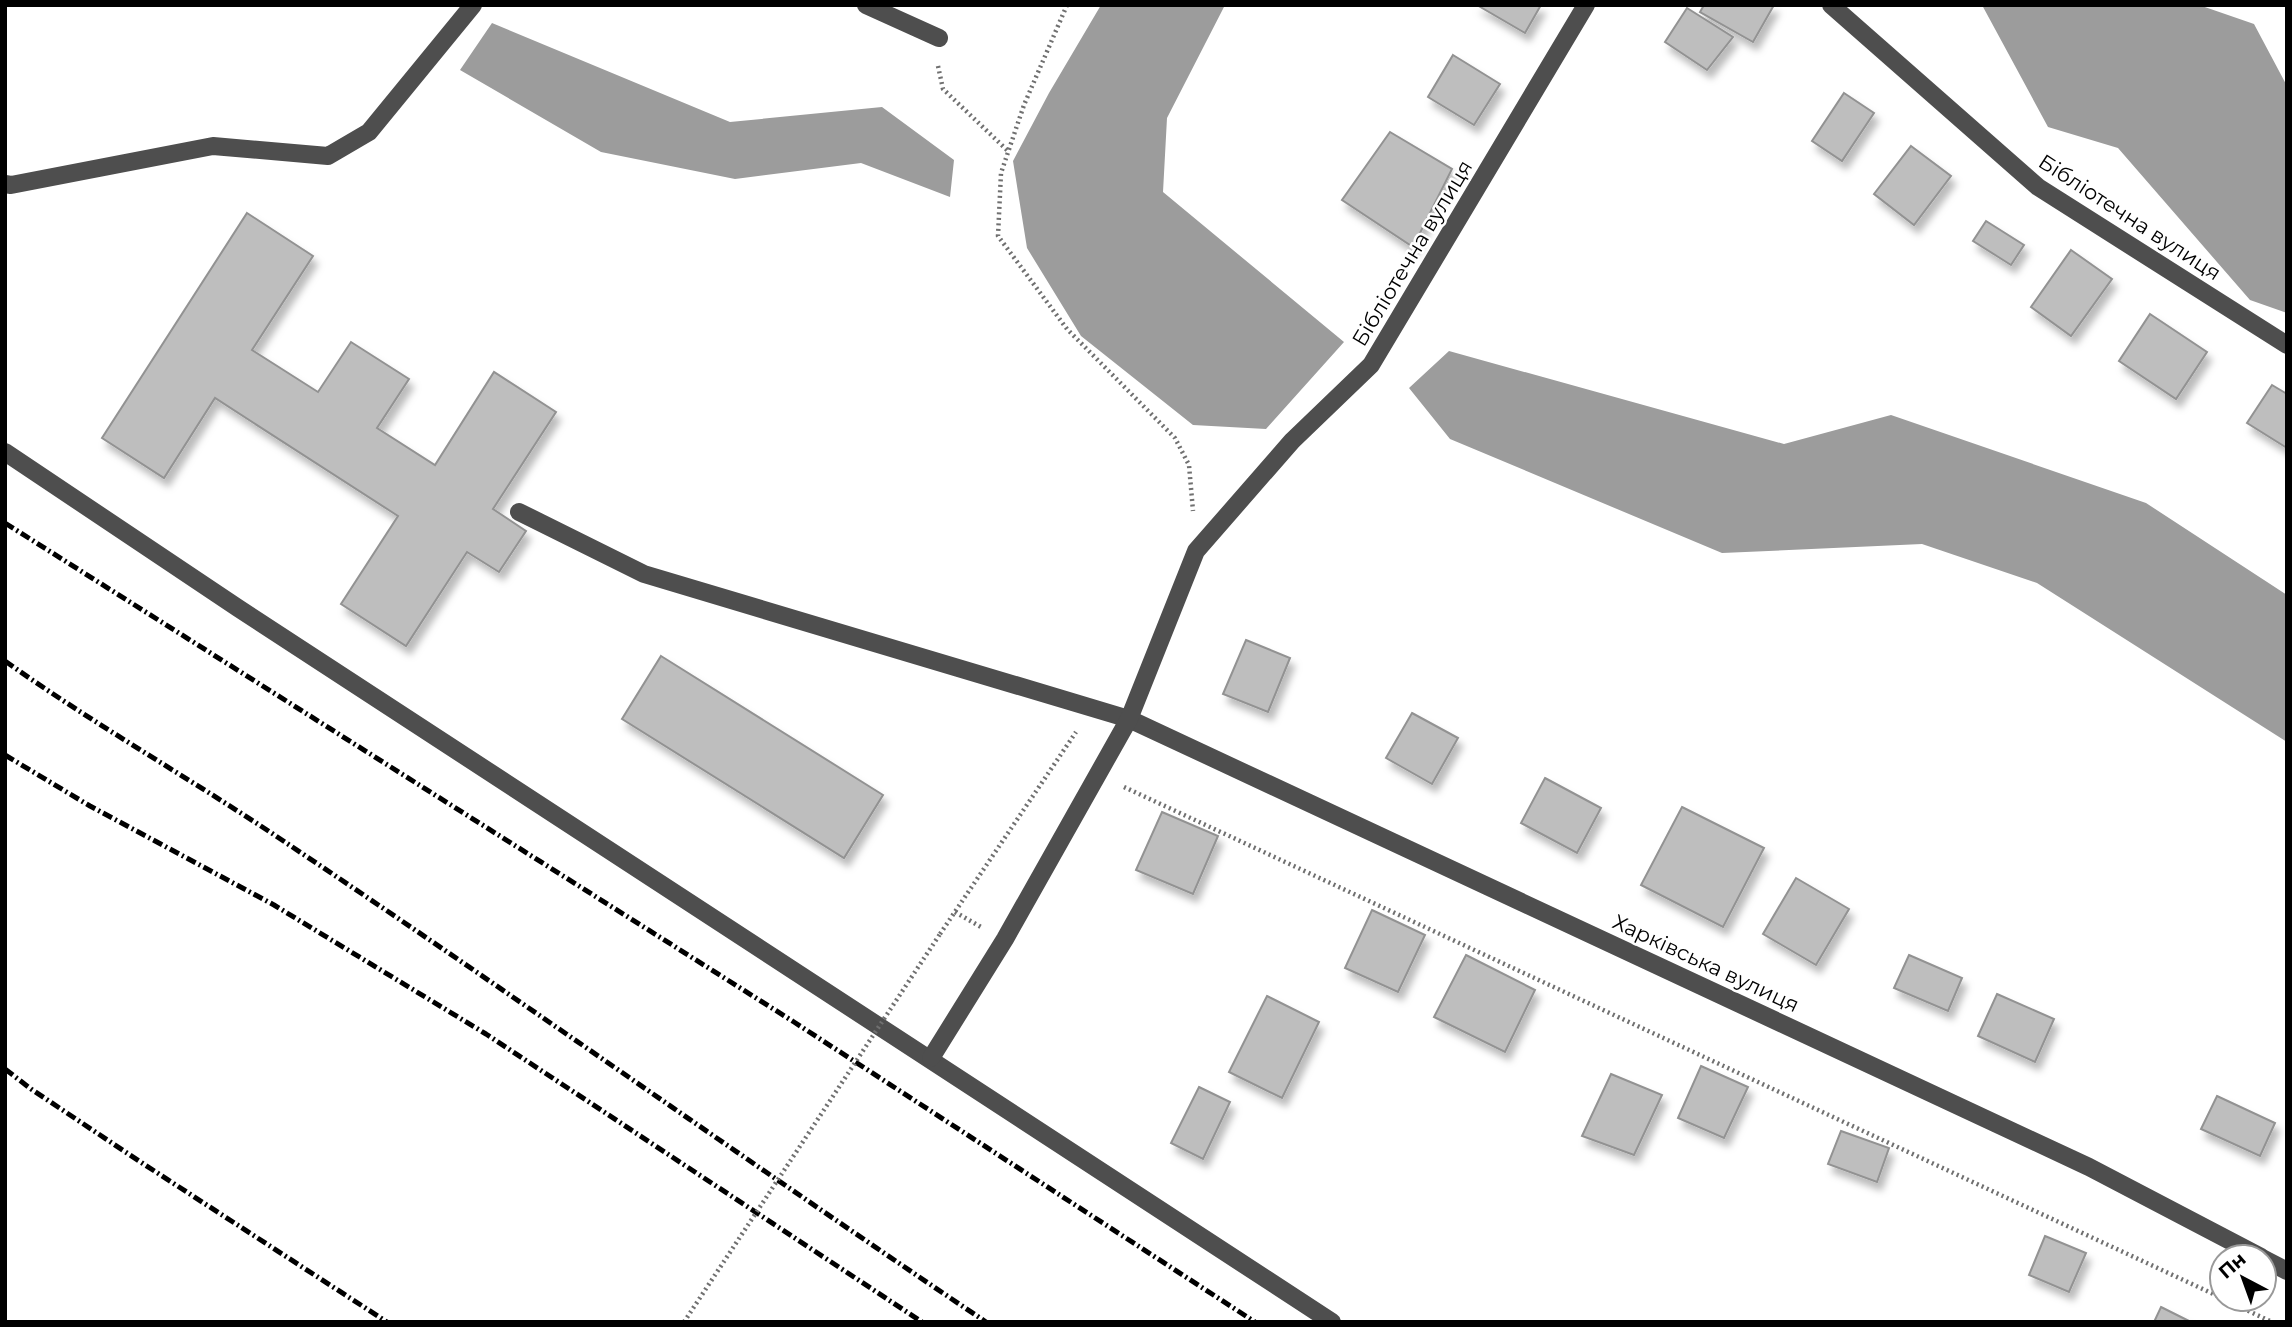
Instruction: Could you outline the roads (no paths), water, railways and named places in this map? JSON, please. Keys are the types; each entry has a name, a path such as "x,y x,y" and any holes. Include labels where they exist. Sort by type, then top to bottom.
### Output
{"street":[{"path":"5,184 214,146 328,156 369,132 473,5"},
{"path":"866,5 939,38"},
{"name":"Бібліотечна вулиця","path":"931,1058 1004,939 1129,719 1196,551 1292,440 1371,365 1586,5"},
{"name":"Бібліотечна вулиця","path":"1831,5 2038,187 2287,345"},
{"path":"5,452 238,608 1332,1322"},
{"name":"Харківська вулиця","path":"519,512 644,574 1129,719 2089,1167 2233,1243"}],"railway":[{"path":"5,523 794,1022 1255,1322"},
{"path":"5,661 360,892 986,1322"},
{"path":"5,755 90,806 274,905 486,1034 922,1322"},
{"path":"5,1069 139,1161 387,1322"}]}
